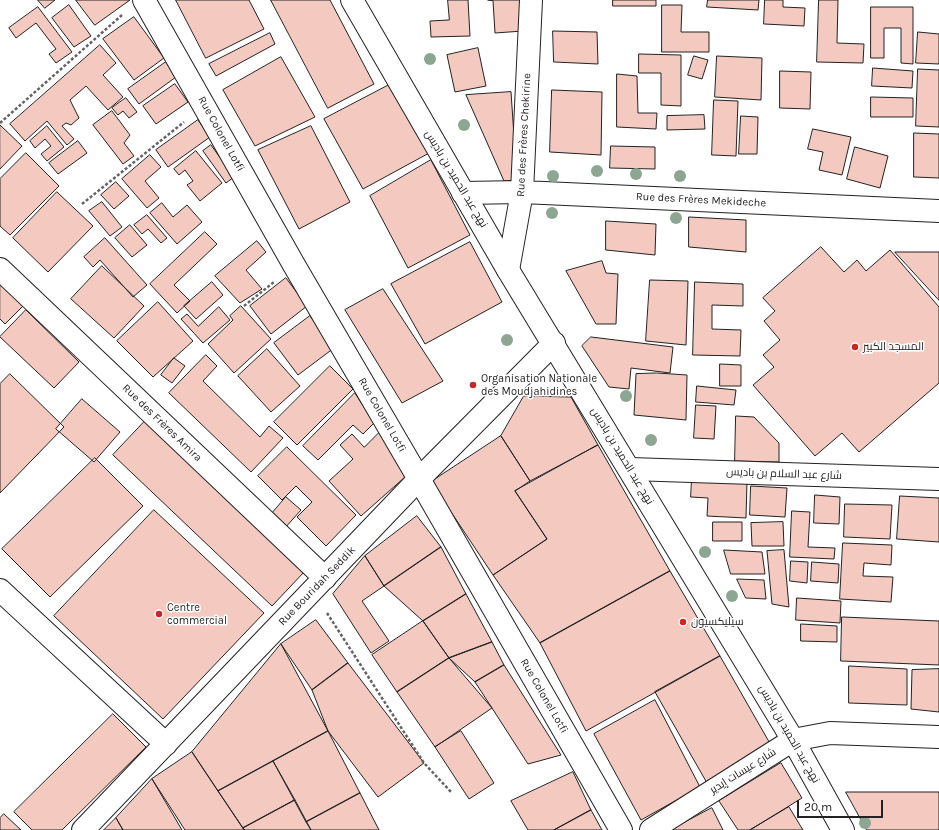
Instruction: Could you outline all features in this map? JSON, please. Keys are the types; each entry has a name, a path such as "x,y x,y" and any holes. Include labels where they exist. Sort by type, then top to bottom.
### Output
{"street":[{"name":"نهج عبد الحميد بن باديس","path":"352,0 508,270 554,343 793,740 844,830"},
{"name":"Rue des Frères Chekirine","path":"508,270 522,192 531,0"},
{"name":"Rue Colonel Lotfi","path":"136,5 205,105 294,265 419,478 621,830"},
{"name":"Rue des Frères Mekideche","path":"463,193 522,192 939,211"},
{"name":"Rue des Frères Amira","path":"0,269 319,584"},
{"name":"Rue Bouridah Seddik","path":"83,830 419,478 554,343"},
{"name":"شارع عبد السلام بن باديس","path":"630,469 939,479"},
{"path":"0,590 166,744"},
{"name":"شارع عيسات إيدير","path":"651,830 793,740 830,733 939,737"}],"path":[{"path":"0,123 136,5"},
{"path":"82,204 205,105"},
{"path":"244,306 294,265"},
{"path":"319,584 424,763 451,792"}],"building":[{"path":"38,0 55,0 45,8"},
{"path":"76,0 130,0 95,25"},
{"path":"176,0 249,0 264,29 206,58"},
{"path":"271,0 330,0 374,84 328,108"},
{"path":"448,0 468,0 470,36 431,37 430,21 449,20"},
{"path":"488,0 521,0 523,31 495,33 493,1"},
{"path":"613,0 656,0 656,6 613,6"},
{"path":"708,0 759,0 758,10 707,7"},
{"path":"765,0 783,0 783,7 805,8 804,26 764,24"},
{"path":"819,0 838,0 837,43 864,44 863,63 817,62"},
{"path":"69,5 91,36 74,47 52,18"},
{"path":"662,5 682,5 681,32 709,32 709,52 662,52"},
{"path":"38,7 72,52 56,63 49,54 56,49 36,23 16,38 9,28"},
{"path":"871,7 913,7 913,64 901,63 901,28 884,28 884,58 871,58"},
{"path":"134,17 164,58 134,80 103,39"},
{"path":"553,31 597,32 598,64 554,62"},
{"path":"918,32 939,34 939,64 916,63"},
{"path":"270,33 275,44 216,76 209,64"},
{"path":"100,45 116,63 103,75 123,97 108,110 86,86 70,100 79,118 71,125 66,123 62,126 74,139 67,145 47,121 25,141 10,124"},
{"path":"478,48 486,86 455,92 447,55"},
{"path":"639,54 681,55 681,106 661,105 661,73 639,73"},
{"path":"694,56 708,60 702,79 688,75"},
{"path":"717,56 762,58 761,100 715,97"},
{"path":"281,57 315,117 255,146 223,90"},
{"path":"166,62 176,77 139,104 128,89"},
{"path":"873,68 913,71 912,88 872,86"},
{"path":"918,69 939,70 939,127 916,126"},
{"path":"780,71 811,72 810,109 780,108"},
{"path":"617,74 637,76 638,113 657,113 656,129 617,127"},
{"path":"175,84 188,102 156,124 143,106"},
{"path":"391,84 431,152 363,189 324,119"},
{"path":"552,90 602,92 601,155 550,152"},
{"path":"511,92 517,180 504,181 466,95"},
{"path":"871,97 913,98 913,117 871,117"},
{"path":"126,98 137,112 129,118 123,111 118,115 112,108"},
{"path":"714,100 738,101 736,156 712,155"},
{"path":"112,111 130,135 124,143 134,156 123,164 93,125"},
{"path":"704,115 705,129 667,130 667,116"},
{"path":"741,116 758,117 757,154 739,154"},
{"path":"198,120 210,137 168,167 156,150"},
{"path":"0,125 22,146 0,169"},
{"path":"47,126 64,147 47,161 41,154 51,146 45,139 35,148 30,141"},
{"path":"311,126 350,202 299,229 258,150"},
{"path":"813,129 851,137 842,175 819,170 823,152 808,149"},
{"path":"914,133 939,134 939,178 914,177"},
{"path":"78,141 87,153 58,174 49,163"},
{"path":"211,145 234,177 226,183 203,151"},
{"path":"611,146 655,147 655,169 610,168"},
{"path":"855,147 888,156 880,188 847,179"},
{"path":"196,151 222,183 200,201 187,185 193,181 185,170 179,175 174,169"},
{"path":"26,153 59,186 10,235 0,226 0,179"},
{"path":"150,155 161,167 145,181 159,198 147,208 122,179"},
{"path":"431,160 470,235 408,268 370,196"},
{"path":"116,182 129,196 114,209 101,195"},
{"path":"57,192 93,226 48,272 13,238"},
{"path":"102,202 122,227 110,236 89,211"},
{"path":"162,203 173,217 187,205 202,222 177,244 150,213"},
{"path":"147,215 167,238 161,243 148,229 142,234 134,225"},
{"path":"689,217 746,220 746,252 689,247"},
{"path":"606,221 656,224 655,255 606,250"},
{"path":"130,225 147,245 132,257 115,238"},
{"path":"205,232 217,244 174,285 190,301 177,313 150,284"},
{"path":"105,238 147,285 133,297 100,260 93,267 84,257"},
{"path":"257,241 266,252 246,270 262,289 240,303 215,276"},
{"path":"470,242 502,302 425,344 391,284"},
{"name":"المسجد الكبير","path":"821,247 844,272 857,260 866,271 890,250 939,307 939,383 859,452 842,433 815,456 753,385 774,367 763,355 780,340 764,321 775,311 763,298"},
{"path":"895,252 939,252 939,300"},
{"path":"602,261 606,273 618,274 616,324 596,324 566,271"},
{"path":"102,266 144,306 114,338 71,299"},
{"path":"286,278 307,306 271,334 250,306"},
{"path":"650,280 688,281 686,345 646,341"},
{"path":"212,282 223,295 196,319 184,306"},
{"path":"695,282 743,284 743,306 712,305 712,329 741,330 740,356 693,355"},
{"path":"0,283 23,306 5,324 0,319"},
{"path":"383,289 443,381 402,403 345,310"},
{"path":"158,302 193,341 153,377 117,341"},
{"path":"241,306 271,339 234,373 208,344 233,320 230,316"},
{"path":"219,307 230,320 203,343 181,319 187,314 198,326"},
{"path":"26,310 79,362 54,388 0,337"},
{"path":"310,316 334,348 298,375 274,343"},
{"path":"591,337 673,347 670,373 631,368 629,389 609,387 582,346"},
{"path":"267,349 300,386 271,412 238,376"},
{"path":"206,355 217,366 203,381 260,437 269,426 283,438 251,472 169,393"},
{"path":"174,358 185,366 172,383 161,375"},
{"path":"720,364 741,365 741,386 720,386"},
{"path":"330,366 353,389 297,445 274,422"},
{"path":"657,373 687,375 686,420 634,415 636,374"},
{"path":"10,374 64,427 0,493 0,384"},
{"path":"697,386 736,390 734,405 696,402"},
{"path":"355,393 374,423 363,434 353,425 318,460 303,446"},
{"path":"524,396 571,397 598,445 530,481 501,436"},
{"path":"82,399 120,432 94,462 56,429"},
{"path":"696,405 716,406 714,439 694,438"},
{"path":"736,416 754,417 779,443 779,462 735,461"},
{"path":"146,420 305,571 272,606 113,455"},
{"path":"379,433 413,470 361,516 329,481 353,459 340,445 352,434 364,447"},
{"path":"501,436 530,481 515,491 547,539 493,575 431,482"},
{"path":"598,445 670,571 540,643 493,575 547,539 515,491"},
{"path":"287,447 356,515 326,546 297,517 312,502 296,486 282,500 258,476"},
{"path":"95,458 143,506 50,597 2,549"},
{"path":"692,478 747,481 746,518 707,516 708,498 691,497"},
{"path":"751,486 787,488 785,517 750,515"},
{"path":"815,495 840,497 839,524 814,523"},
{"path":"900,496 939,498 939,542 897,539"},
{"path":"286,497 301,510 284,529 269,517"},
{"path":"845,504 892,505 890,539 844,537"},
{"name":"Centre commercial","path":"154,510 264,613 163,719 54,616"},
{"path":"792,511 810,512 808,547 835,548 834,559 790,557"},
{"path":"417,516 441,547 384,586 365,556"},
{"path":"713,522 742,522 742,541 713,541"},
{"path":"783,522 784,546 752,546 751,523"},
{"path":"843,543 892,545 891,565 864,563 863,576 893,577 891,602 840,599"},
{"path":"441,547 466,594 423,621 384,586"},
{"path":"724,550 762,552 765,574 731,574"},
{"path":"784,550 789,607 772,604 767,551"},
{"path":"365,556 384,586 362,601 389,641 371,653 333,594"},
{"path":"791,561 808,562 807,583 790,581"},
{"path":"812,562 839,564 838,583 811,581"},
{"path":"670,571 720,656 586,731 540,643"},
{"path":"737,579 764,580 766,599 746,598"},
{"path":"466,594 492,642 449,658 423,621"},
{"path":"797,598 841,601 840,623 796,620"},
{"path":"842,617 939,621 939,665 841,661"},
{"path":"316,620 348,663 312,690 281,644"},
{"path":"423,621 449,658 397,692 372,655"},
{"path":"801,624 837,626 837,642 801,641"},
{"path":"492,642 504,665 475,682 449,658"},
{"path":"281,644 328,731 218,791 192,752"},
{"path":"720,656 772,747 707,783 655,692"},
{"path":"449,658 492,708 435,747 397,692"},
{"path":"348,663 424,763 378,797 328,731 312,690"},
{"path":"504,665 561,755 528,764 475,682"},
{"path":"849,666 907,669 907,705 849,703"},
{"path":"939,669 939,712 911,709 912,670"},
{"path":"655,700 700,787 641,820 594,734"},
{"path":"113,714 146,747 62,830 32,830 14,812"},
{"path":"328,731 360,793 306,822 273,761"},
{"path":"461,731 494,783 469,799 435,747"},
{"path":"192,752 244,830 185,830 152,779"},
{"path":"273,761 295,800 243,828 218,791"},
{"path":"781,763 802,798 750,830 738,830 719,801"},
{"path":"573,772 591,810 554,830 528,830 511,801"},
{"path":"152,779 182,830 123,830 116,818"},
{"path":"846,792 939,792 939,830 867,830"},
{"path":"360,793 379,830 311,830 306,822"},
{"path":"295,800 311,830 245,830 243,828"},
{"path":"789,807 803,830 750,830"},
{"path":"712,808 723,830 670,830"},
{"path":"591,810 602,830 554,830"},
{"path":"4,814 21,830 0,830 0,818"},
{"path":"116,818 123,830 104,830"}],"place":[{"name":"المسجد الكبير","path":"855,347"},
{"name":"Organisation Nationale des Moudjahidines","path":"473,385"},
{"name":"Centre commercial","path":"159,614"},
{"name":"سيليكسيون","path":"683,622"}]}
